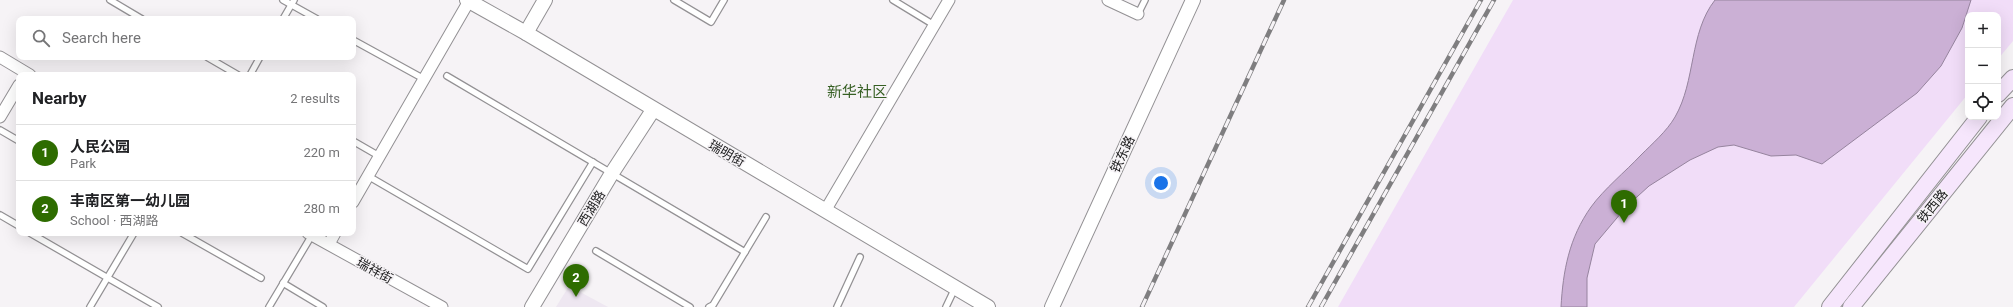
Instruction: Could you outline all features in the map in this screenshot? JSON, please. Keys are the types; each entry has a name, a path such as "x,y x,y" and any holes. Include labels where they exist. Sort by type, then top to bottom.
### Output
{"main road":[{"path":"2001,91 2013,78"},
{"name":"铁西路","path":"1851,307 2013,106"},
{"name":"铁西路","path":"1830,307 1977,120"}],"street":[{"path":"526,34 545,0"},
{"path":"825,211 949,0"},
{"path":"1108,0 1138,14"},
{"name":"铁东路","path":"1052,307 1193,0"},
{"path":"356,197 468,1"},
{"name":"瑞明街","path":"468,1 988,307"},
{"path":"0,57 24,72"},
{"path":"0,117 16,90"},
{"name":"西湖路","path":"532,307 612,173 653,110"},
{"name":"瑞祥街","path":"314,236 442,307"},
{"path":"329,244 333,236"}],"lane":[{"path":"110,0 137,16"},
{"path":"284,0 293,2 313,16"},
{"path":"674,0 711,22 724,0"},
{"path":"892,0 934,25"},
{"path":"1138,14 1145,0"},
{"path":"285,16 293,2"},
{"path":"356,42 424,80"},
{"path":"212,60 233,72"},
{"path":"252,72 258,60"},
{"path":"447,76 745,252"},
{"path":"0,130 16,139"},
{"path":"356,143 380,156"},
{"path":"368,176 528,269 593,162"},
{"path":"0,215 16,224"},
{"path":"709,307 713,305 766,217"},
{"path":"35,236 158,307"},
{"path":"90,307 132,236"},
{"path":"187,236 261,278"},
{"path":"269,307 309,236"},
{"path":"596,251 690,307"},
{"path":"837,307 860,257"},
{"path":"283,283 323,307"},
{"path":"946,307 955,288"}],"shaded area":[{"path":"1513,0 2013,0 2013,41 2001,55 2001,12 1965,12 1965,98 1794,307 1338,307"},
{"path":"1715,0 1971,0 1967,12 1965,12 1965,19 1962,28 1941,66 1917,93 1822,164 1796,155 1771,156 1734,145 1718,147 1690,160 1649,186 1627,206 1595,244 1587,278 1587,307 1561,307 1563,281 1568,255 1577,231 1596,200 1659,137 1675,117 1682,103 1696,42 1707,13"},
{"path":"569,286 608,307 556,307"}],"railway":[{"path":"1142,307 1284,0"},
{"path":"1308,307 1481,0"},
{"path":"1321,307 1494,0"}],"place":[{"name":"人民公园","path":"1624,223"},
{"name":"丰南区第一幼儿园","path":"576,297"}],"district":[{"name":"新华社区","path":"857,92"}]}
